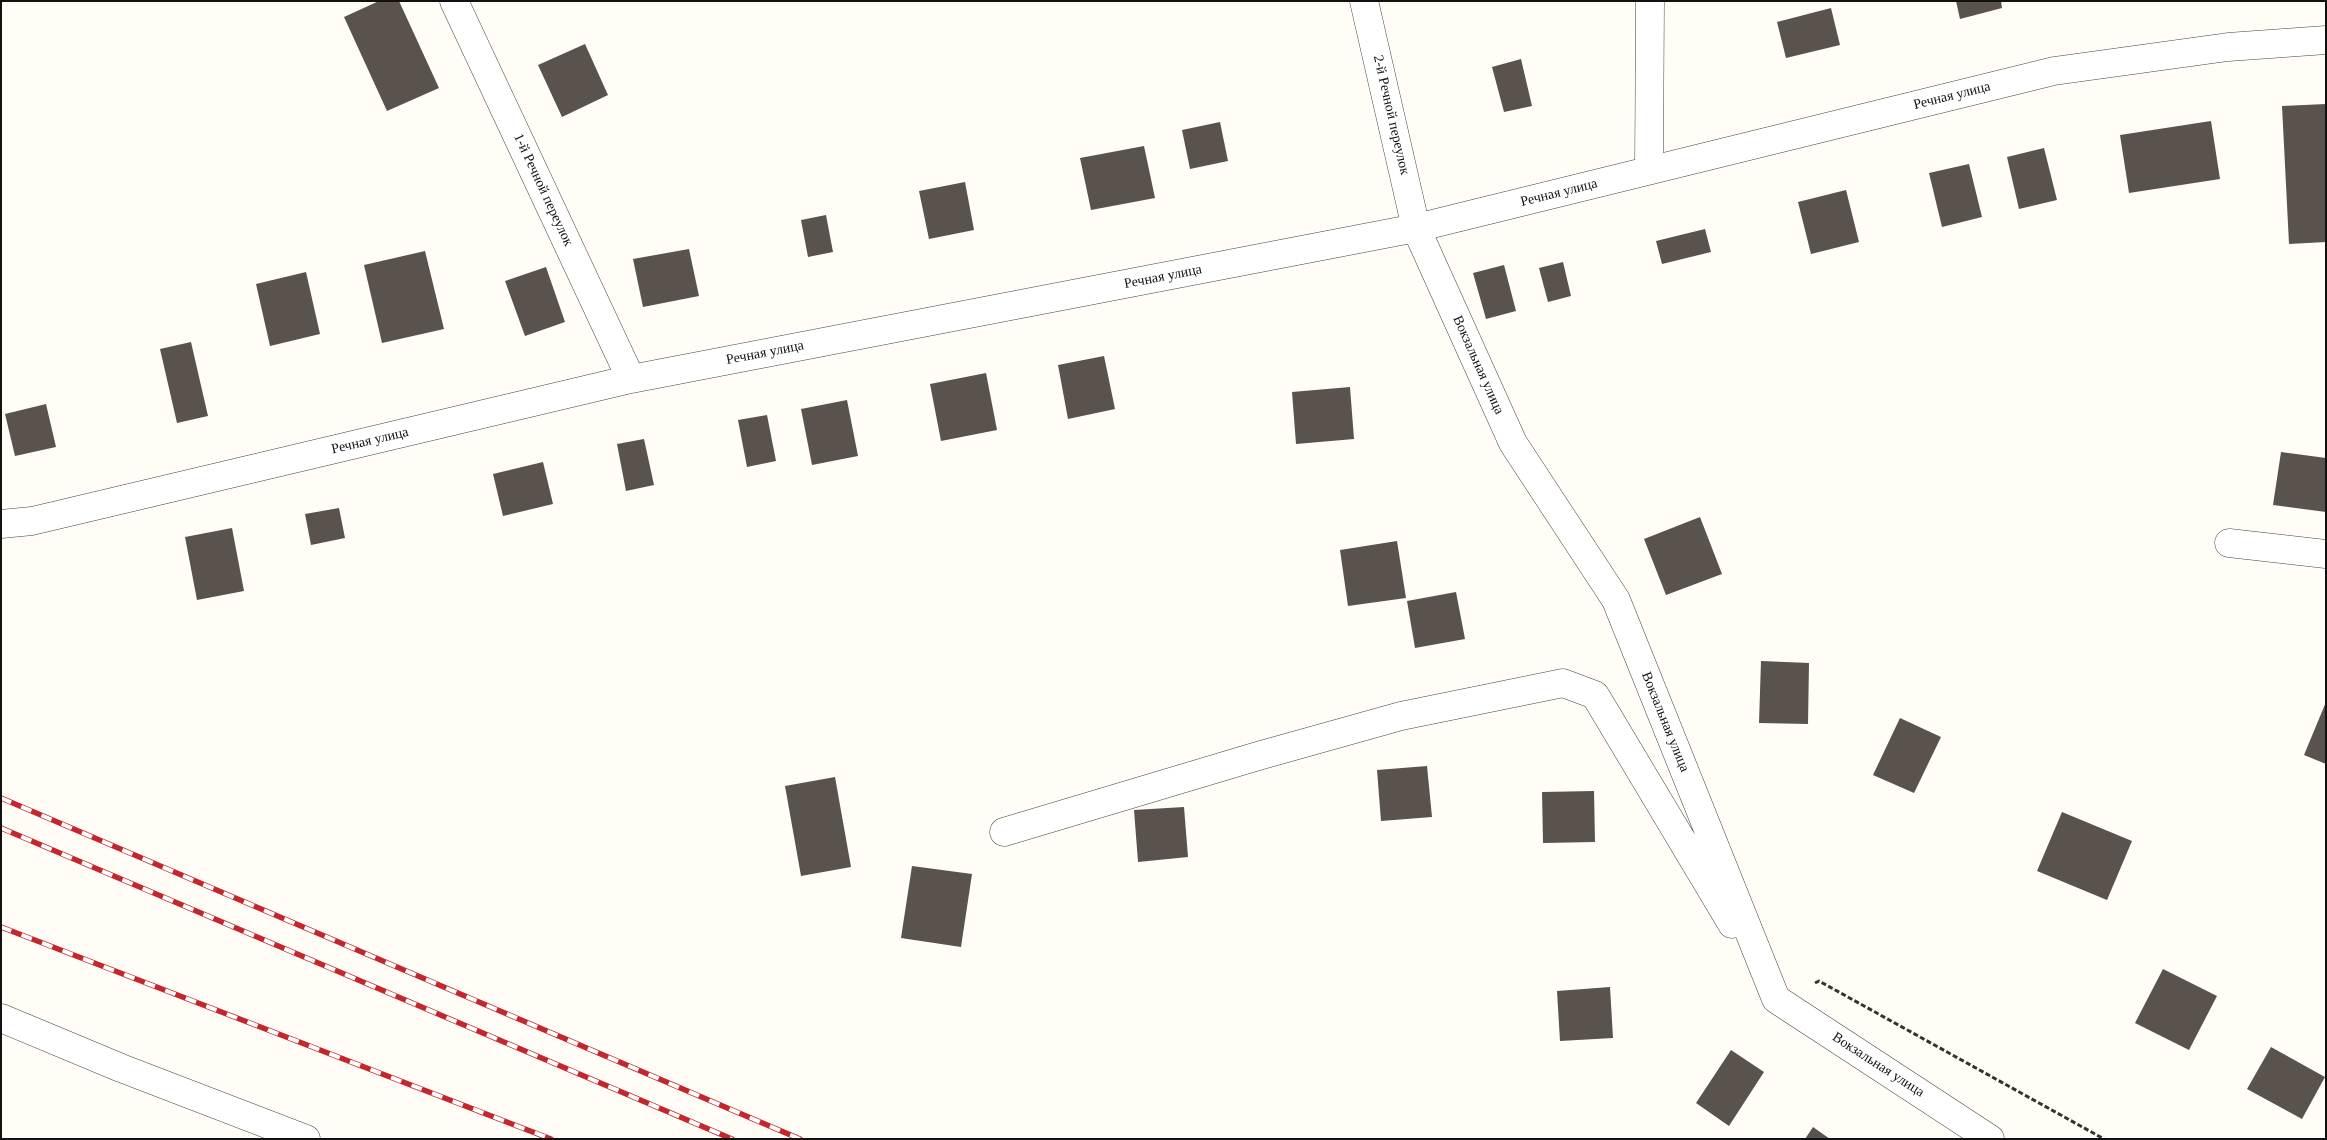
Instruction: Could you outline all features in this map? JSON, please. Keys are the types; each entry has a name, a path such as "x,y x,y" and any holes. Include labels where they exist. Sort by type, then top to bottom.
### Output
{"street":[{"name":"1-й Речной переулок","path":"454,1 631,379"},
{"name":"2-й Речной переулок","path":"1364,1 1416,228"},
{"path":"1649,170 1650,1"},
{"name":"Речная улица","path":"1,524 32,521 631,379 1416,228 2054,71 2228,46 2326,40"},
{"name":"Вокзальная улица","path":"1416,228 1513,443 1616,600 1776,998 1990,1139"},
{"path":"2229,543 2326,554"},
{"path":"1004,832 1258,756 1401,716 1563,683 1595,695 1776,998"},
{"path":"1,1018 121,1068 306,1139"}],"path":[{"path":"1776,998 1819,981 2104,1139"}],"building":[{"path":"379,1 399,1 439,88 387,111 344,17"},
{"path":"1956,1 2001,1 2002,8 1960,19"},
{"path":"1831,8 1840,45 1786,58 1777,22"},
{"path":"585,44 608,95 562,117 538,65"},
{"path":"1521,59 1532,106 1504,112 1492,67"},
{"path":"2326,104 2326,242 2289,244 2282,106"},
{"path":"2211,121 2220,179 2129,193 2120,135"},
{"path":"1220,122 1228,161 1190,169 1182,130"},
{"path":"1144,146 1155,198 1091,210 1080,158"},
{"path":"2044,148 2057,200 2019,209 2007,157"},
{"path":"1969,164 1982,217 1942,227 1929,173"},
{"path":"965,182 974,230 929,239 919,191"},
{"path":"1846,190 1859,242 1811,254 1798,202"},
{"path":"826,215 833,252 808,257 801,220"},
{"path":"1705,229 1711,252 1662,264 1656,241"},
{"path":"689,249 699,296 643,307 633,259"},
{"path":"425,251 444,329 382,343 364,265"},
{"path":"1563,262 1571,296 1548,302 1539,268"},
{"path":"1504,265 1516,311 1486,319 1473,273"},
{"path":"546,267 565,322 525,336 505,281"},
{"path":"306,272 320,334 270,346 256,284"},
{"path":"191,342 208,416 177,423 160,349"},
{"path":"1104,356 1115,409 1068,419 1058,365"},
{"path":"986,373 997,430 941,441 930,384"},
{"path":"1350,387 1354,439 1296,444 1292,392"},
{"path":"847,400 858,456 812,465 801,409"},
{"path":"46,404 56,447 15,456 5,414"},
{"path":"767,415 776,461 747,467 738,420"},
{"path":"644,439 654,485 626,491 617,444"},
{"path":"2281,452 2326,458 2326,512 2273,505"},
{"path":"543,462 553,504 503,516 493,474"},
{"path":"339,508 345,538 311,545 305,514"},
{"path":"1700,517 1722,574 1666,595 1644,539"},
{"path":"232,528 244,591 197,600 185,537"},
{"path":"1397,541 1406,598 1348,606 1340,550"},
{"path":"1456,592 1465,639 1415,648 1407,601"},
{"path":"1761,661 1809,663 1808,724 1759,723"},
{"path":"2326,702 2326,764 2304,755"},
{"path":"1900,718 1941,737 1914,793 1873,775"},
{"path":"1427,766 1432,817 1381,821 1377,770"},
{"path":"835,777 851,867 801,876 785,786"},
{"path":"1594,791 1595,842 1543,843 1542,792"},
{"path":"1184,807 1188,857 1138,862 1134,810"},
{"path":"2062,812 2132,841 2107,900 2037,871"},
{"path":"912,866 972,874 961,947 901,938"},
{"path":"2163,969 2217,996 2189,1050 2135,1023"},
{"path":"1610,987 1613,1038 1560,1041 1557,991"},
{"path":"2271,1047 2325,1077 2302,1119 2247,1089"},
{"path":"1731,1050 1764,1072 1729,1126 1696,1103"},
{"path":"1813,1127 1830,1139 1805,1139"}],"railway":[{"path":"1,798 800,1139"},
{"path":"1,828 732,1139"},
{"path":"1,927 551,1139"}]}
